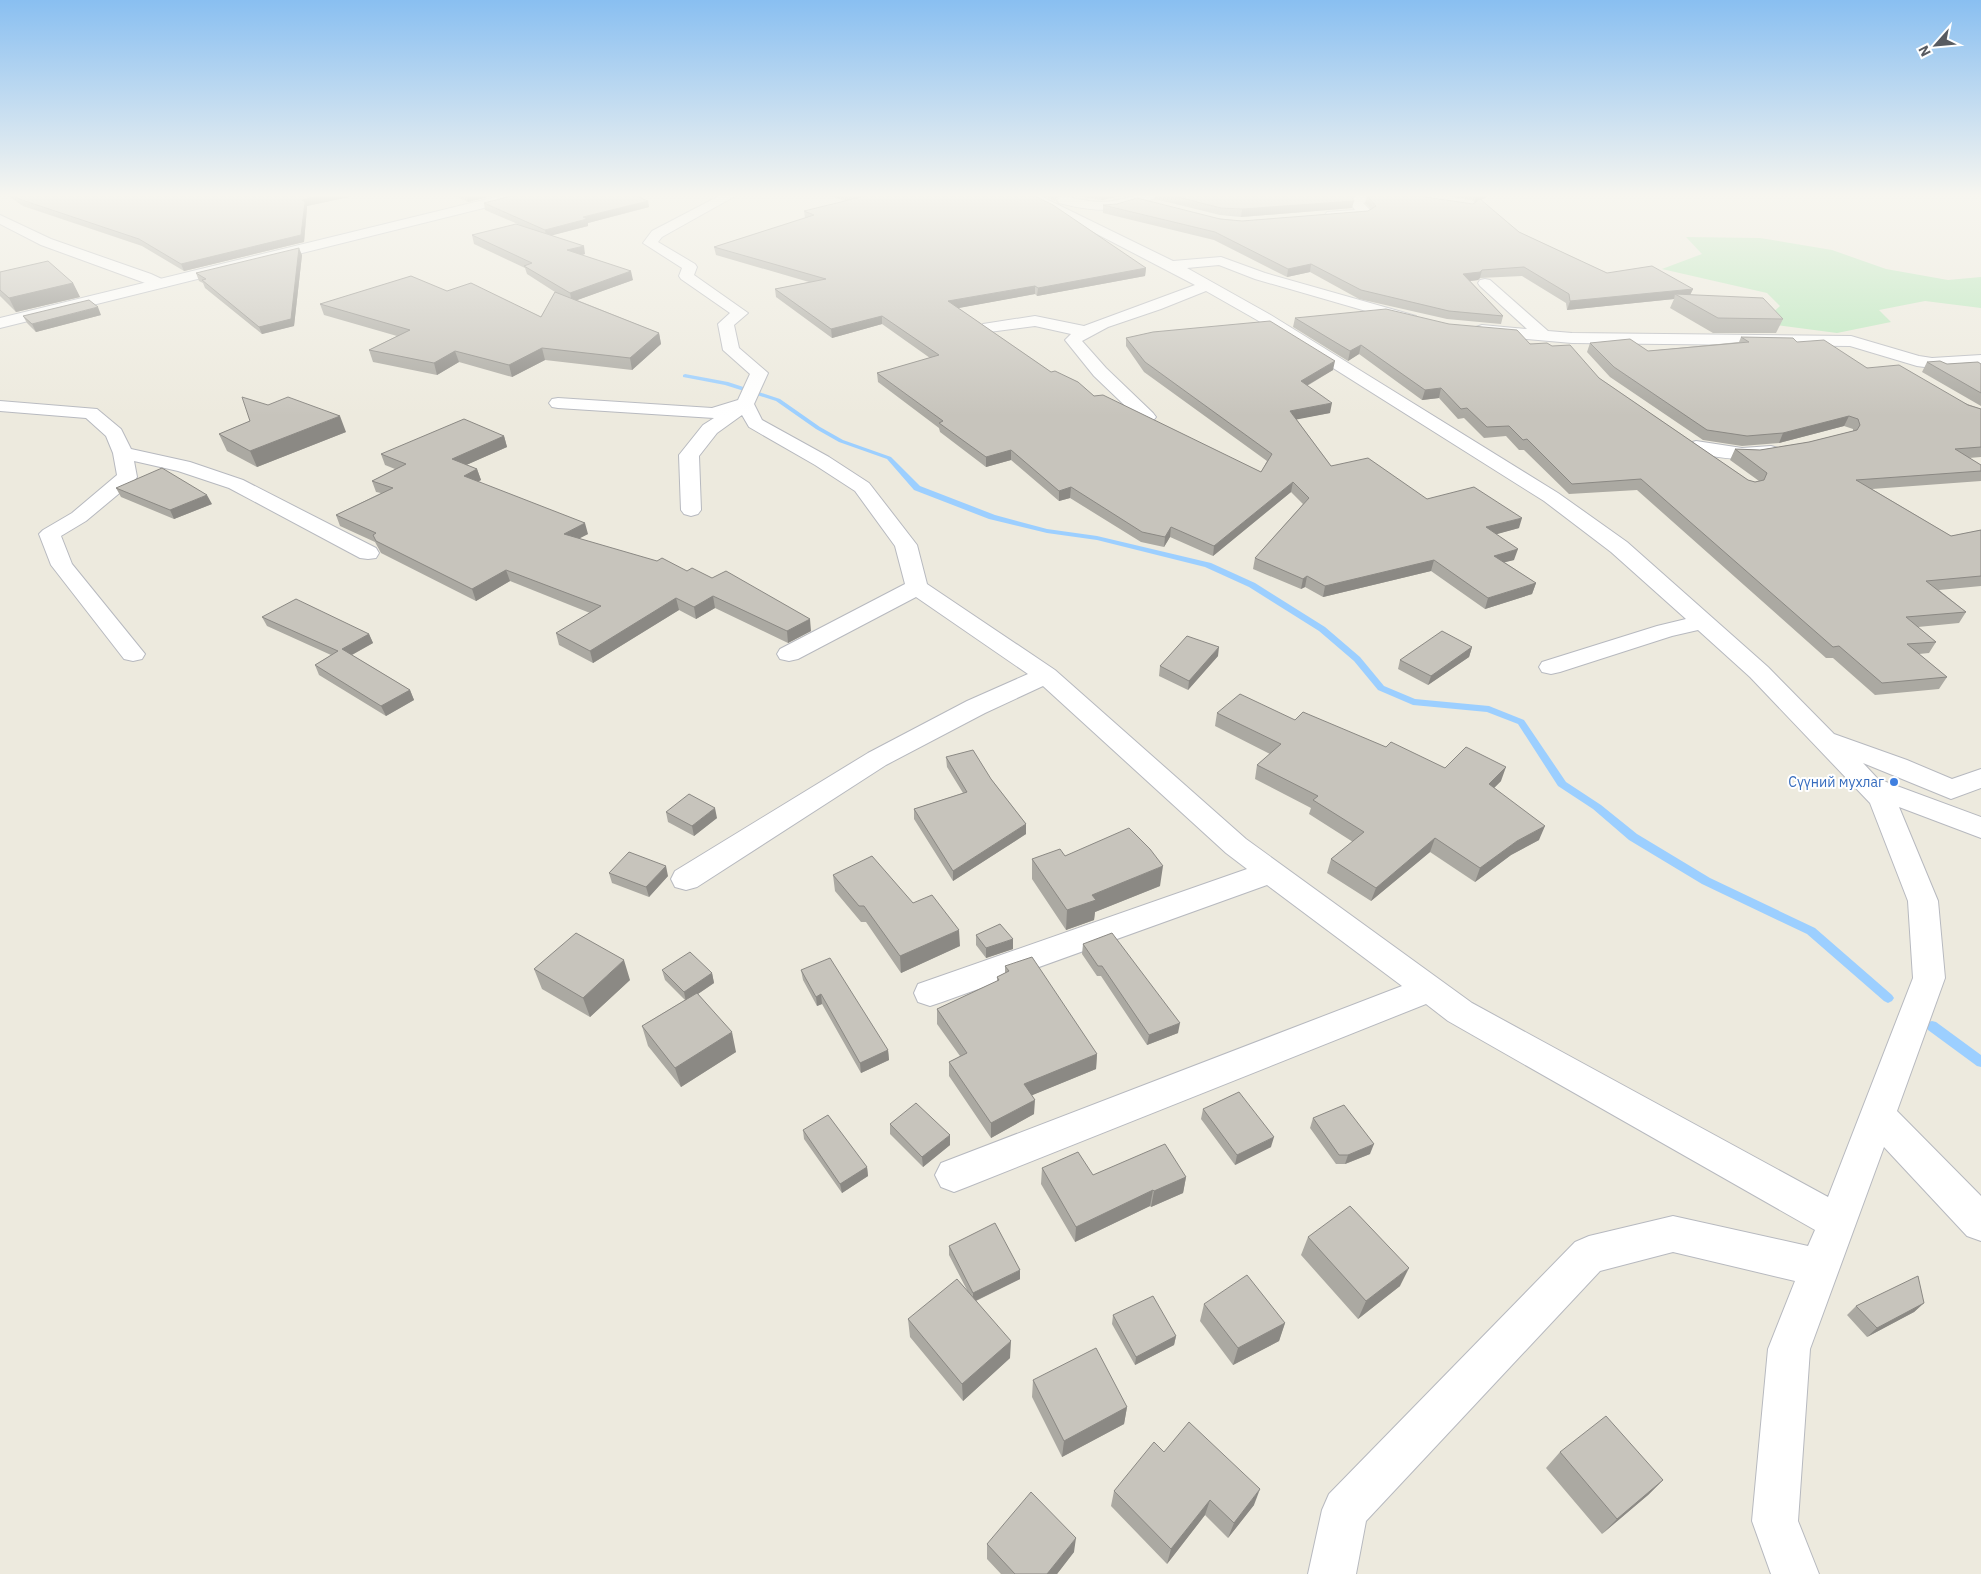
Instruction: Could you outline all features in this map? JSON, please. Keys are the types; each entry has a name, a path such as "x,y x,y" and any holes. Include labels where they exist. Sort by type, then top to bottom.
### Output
{"street":[{"path":"118,268 161,284"},
{"path":"0,323 224,268"},
{"path":"689,268 686,276 740,313 726,324 731,350 759,373 745,404 710,429 689,455 691,510"},
{"path":"1177,268 1263,317 1552,497 1619,548 1760,672 1882,799 1923,901 1929,978 1789,1349 1775,1521 1795,1574"},
{"path":"1240,268 1364,307 1424,323"},
{"path":"1485,283 1544,336"},
{"path":"1147,417 1100,372 1073,340 1084,331 1120,316 1156,306 1208,285"},
{"path":"989,327 1035,321 1084,331"},
{"path":"1466,328 1572,338 1851,340 1917,361 1932,363 1981,360"},
{"path":"1572,338 1574,350 1580,357"},
{"path":"1851,340 1918,379"},
{"path":"558,403 712,413 745,404"},
{"path":"745,404 756,423 822,461 862,487 906,546 917,587 1046,675 1236,846 1460,1012 1837,1222"},
{"path":"0,406 91,413 114,433 124,453 126,477 79,517 50,534 62,565 133,654"},
{"path":"1728,469 1688,442 1742,454 1789,449"},
{"path":"124,453 183,466 236,484 368,553"},
{"path":"789,654 917,587"},
{"path":"1551,667 1665,631 1703,622"},
{"path":"686,879 878,759 976,706 1046,675"},
{"path":"1824,739 1897,766 1951,790 1981,778"},
{"path":"1868,785 1981,828"},
{"path":"930,993 1271,872"},
{"path":"954,1175 1430,989"},
{"path":"1877,1115 1981,1223"},
{"path":"1332,1574 1345,1510 1589,1255 1674,1234 1819,1268"}],"green space":[{"path":"1884,268 1948,280 1981,277 1981,308 1925,301 1879,310 1891,322 1837,333 1761,323 1780,306 1767,293 1662,269"}],"building":[{"path":"15,268 56,268 73,283 9,298 0,290 0,272"},
{"path":"215,268 297,268 291,319 259,327 202,280 206,279 196,273"},
{"path":"528,268 623,268 631,271 570,293"},
{"path":"789,268 1144,268 1038,288 1035,286 948,301 1051,372 1055,371 1078,382 1094,396 1103,395 1261,472 1272,454 1145,362 1126,338 1153,332 1270,321 1335,361 1301,381 1332,403 1290,411 1331,466 1368,458 1427,499 1474,487 1522,518 1486,527 1518,549 1494,556 1536,583 1488,598 1434,560 1325,586 1307,576 1303,579 1255,558 1309,498 1293,482 1214,546 1171,527 1165,537 1142,532 1071,487 1059,491 1011,450 986,457 939,423 943,421 877,373 939,355 882,316 831,329 775,289 826,279"},
{"path":"1320,268 1504,268 1463,274 1503,316 1449,311 1361,290"},
{"path":"1526,268 1597,268 1607,273 1636,268 1656,268 1693,289 1570,301 1569,294"},
{"path":"411,276 447,291 471,283 541,317 555,292 659,333 630,358 542,348 509,365 455,351 434,363 369,350 410,330 320,304"},
{"path":"1675,294 1763,298 1783,319 1718,318"},
{"path":"89,300 98,307 32,324 23,316"},
{"path":"1386,309 1449,324 1517,330 1530,344 1570,345 1599,378 1748,480 1755,482 1764,480 1767,473 1735,449 1760,450 1809,442 1857,430 1860,425 1858,419 1849,416 1783,433 1747,436 1707,430 1614,367 1590,343 1630,339 1648,351 1749,342 1741,337 1793,338 1797,342 1824,340 1867,368 1899,365 1968,405 1981,409 1981,447 1955,449 1981,465 1981,471 1856,480 1951,536 1981,530 1981,576 1926,581 1966,612 1906,617 1936,642 1907,644 1947,677 1882,683 1839,646 1833,647 1641,479 1572,484 1527,439 1523,440 1509,426 1487,427 1467,408 1461,409 1441,388 1425,390 1361,345 1350,351 1295,318"},
{"path":"1940,361 1947,364 1978,362 1981,364 1981,393 1927,362"},
{"path":"242,397 268,405 288,397 340,416 250,451 219,434 250,421"},
{"path":"464,419 504,436 452,459 477,469 464,476 585,523 564,534 657,561 662,558 687,571 692,568 712,578 726,571 810,619 787,631 713,596 694,607 676,598 590,651 556,633 601,606 506,570 472,589 376,541 373,535 376,533 336,515 393,488 372,481 406,464 381,454"},
{"path":"162,468 207,495 170,510 116,488"},
{"path":"296,599 369,634 342,649 410,690 381,706 315,665 338,651 262,617"},
{"path":"1442,631 1472,647 1431,676 1400,660"},
{"path":"1187,636 1219,647 1189,681 1160,666"},
{"path":"1240,694 1295,720 1303,712 1386,747 1391,742 1445,768 1466,747 1506,767 1489,784 1545,826 1517,841 1480,868 1435,838 1376,888 1331,859 1364,832 1313,800 1318,796 1257,765 1281,744 1217,713"},
{"path":"973,750 991,779 1026,824 953,871 914,809 967,792 946,757"},
{"path":"689,794 715,808 692,826 666,812"},
{"path":"1129,828 1150,849 1163,866 1092,895 1096,900 1067,910 1032,859 1060,849 1065,856"},
{"path":"629,852 666,866 646,887 609,873"},
{"path":"872,856 913,903 932,895 959,930 900,956 864,906 859,906 833,875"},
{"path":"1000,924 1013,939 986,948 976,935"},
{"path":"576,933 624,960 583,998 534,969"},
{"path":"1112,933 1180,1023 1149,1035 1102,966 1098,966 1083,944"},
{"path":"690,952 712,973 684,992 662,970"},
{"path":"1032,957 1097,1054 1024,1084 1035,1100 991,1123 949,1062 967,1053 937,1009 999,980 997,977 1009,971 1005,966"},
{"path":"830,958 888,1050 860,1063 821,994 816,997 801,970"},
{"path":"697,993 732,1032 675,1068 642,1026"},
{"path":"1239,1092 1274,1137 1237,1155 1203,1109"},
{"path":"916,1103 950,1135 922,1157 890,1124"},
{"path":"1344,1105 1374,1144 1348,1155 1339,1155 1313,1118"},
{"path":"828,1115 867,1167 840,1184 803,1130"},
{"path":"1165,1144 1186,1177 1153,1190 1076,1227 1042,1168 1078,1152 1093,1175"},
{"path":"1350,1206 1409,1268 1366,1301 1308,1237"},
{"path":"995,1223 1020,1270 973,1293 949,1246"},
{"path":"1247,1275 1285,1323 1238,1348 1204,1304"},
{"path":"1918,1276 1924,1303 1877,1328 1856,1306"},
{"path":"957,1279 1011,1341 962,1384 908,1319"},
{"path":"1153,1296 1176,1336 1136,1357 1113,1315"},
{"path":"1096,1348 1127,1407 1064,1441 1033,1380"},
{"path":"1606,1416 1663,1480 1617,1519 1560,1452"},
{"path":"1189,1422 1260,1489 1234,1523 1210,1500 1171,1549 1114,1491 1154,1442 1164,1452"},
{"path":"1031,1492 1076,1538 1047,1574 1015,1574 987,1544"}],"waterway":[{"path":"685,376 726,383 778,400 818,428 841,441 889,458 917,488 992,517 1047,531 1097,538 1208,565 1252,585 1322,629 1357,659 1381,688 1413,702 1489,709 1521,722 1562,784 1597,807 1633,837 1706,881 1811,931 1888,998"},
{"path":"1932,1026 1981,1062"}],"place":[{"name":"Сүүний мухлаг","path":"1894,782"}]}
